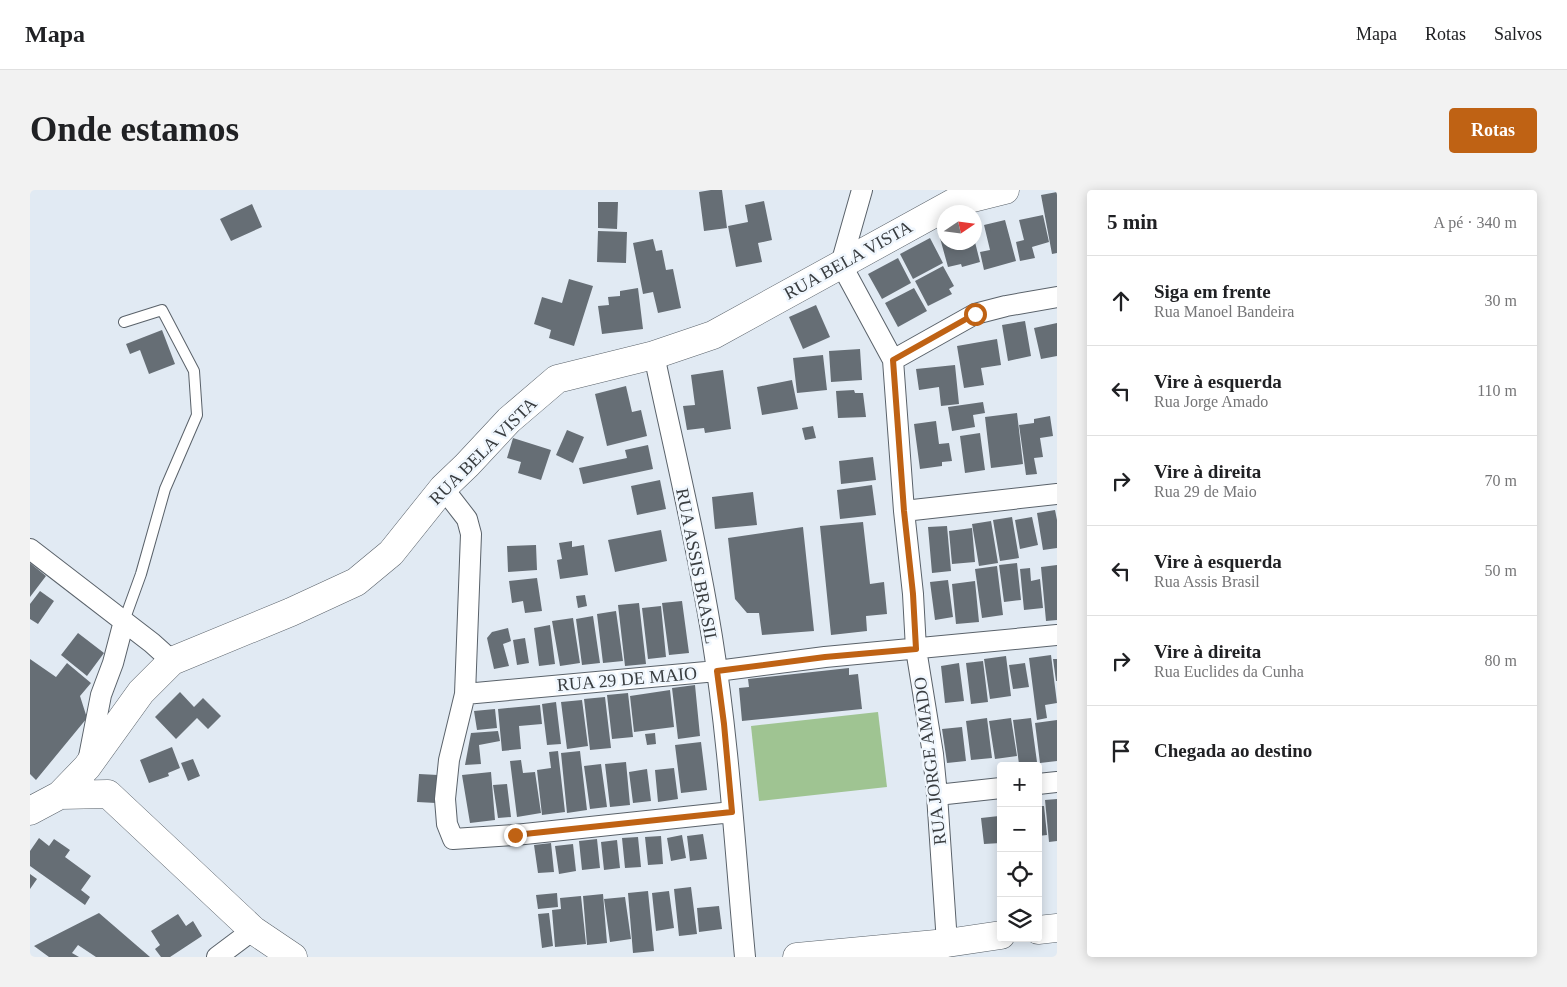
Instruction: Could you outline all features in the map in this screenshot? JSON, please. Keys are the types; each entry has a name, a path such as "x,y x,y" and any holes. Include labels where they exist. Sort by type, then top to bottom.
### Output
{"street":[{"path":"841,264 862,190"},
{"name":"RUA BELA VISTA","path":"30,811 60,795 87,767 141,692 172,661 291,612 356,582 391,553 443,488 509,420 557,379 654,356 713,335 952,203 1004,190"},
{"name":"RUA JORGE AMADO","path":"841,264 893,360 916,649 933,754 948,950"},
{"path":"893,360 975,314 1006,306 1057,297"},
{"name":"RUA ASSIS BRASIL","path":"654,356 712,636 724,724 746,957"},
{"path":"443,488 466,519 471,534 465,694 449,760 445,799 447,824 453,839 515,835 732,812"},
{"path":"904,511 1057,494"},
{"path":"30,550 124,621 172,661"},
{"path":"87,767 101,695 114,663 124,621"},
{"name":"RUA 29 DE MAIO","path":"465,694 717,671 825,657 1057,636"},
{"path":"1042,784 1057,782"},
{"path":"937,795 997,788"},
{"path":"60,795 108,794 253,930 293,957"},
{"path":"1042,930 1057,928"},
{"path":"217,957 253,930"},
{"path":"797,957 948,950 997,936"}],"lane":[{"path":"124,322 162,310 194,371 197,415 165,489 141,574 124,621"}],"green space":[{"path":"878,712 887,787 759,801 751,726"}],"building":[{"path":"722,190 727,228 704,231 699,192"},
{"path":"1057,192 1057,253 1052,254 1041,195"},
{"path":"764,201 772,240 758,243 762,262 736,267 728,226 748,222 745,205"},
{"path":"598,202 618,202 617,229 598,228"},
{"path":"252,204 262,227 231,241 220,219"},
{"path":"1043,215 1049,242 1032,247 1035,258 1020,261 1016,242 1024,240 1019,220"},
{"path":"1005,220 1016,261 984,270 980,252 990,250 984,225"},
{"path":"598,231 627,232 626,263 597,262"},
{"path":"930,238 943,263 913,279 900,254"},
{"path":"653,239 656,251 662,250 666,270 673,269 681,308 658,313 653,292 643,294 633,243"},
{"path":"943,250 977,250 980,262 962,267 961,264 948,267"},
{"path":"898,258 911,283 882,299 868,274"},
{"path":"943,266 954,286 949,289 952,294 928,306 915,281"},
{"path":"569,279 593,286 574,346 549,338 551,330 534,324 542,297 562,303"},
{"path":"638,288 643,329 602,334 598,306 609,305 608,297 620,296 620,291"},
{"path":"914,288 927,311 898,327 885,303"},
{"path":"816,305 830,337 803,349 789,317"},
{"path":"1025,321 1031,356 1008,361 1002,325"},
{"path":"1057,323 1057,356 1041,359 1034,328"},
{"path":"162,330 175,364 149,374 140,350 130,354 126,344"},
{"path":"997,339 1001,365 981,368 984,385 964,388 957,346"},
{"path":"860,349 862,380 831,382 829,351"},
{"path":"823,355 827,390 797,393 793,358"},
{"path":"955,365 959,404 941,406 939,387 919,390 916,369"},
{"path":"723,370 731,429 705,433 704,428 687,430 683,406 695,405 691,375"},
{"path":"792,380 798,409 762,415 757,387"},
{"path":"626,386 632,412 641,410 647,436 607,446 595,394"},
{"path":"854,390 855,393 863,393 866,417 838,418 836,391"},
{"path":"983,402 985,413 973,415 975,427 952,431 948,407"},
{"path":"1017,413 1023,464 991,468 985,417"},
{"path":"1050,416 1053,436 1040,438 1043,457 1034,458 1037,474 1026,475 1019,425 1034,423 1034,419"},
{"path":"936,421 939,444 949,443 952,461 942,462 942,466 920,469 914,424"},
{"path":"813,426 816,438 805,440 802,428"},
{"path":"567,430 584,437 573,463 556,455"},
{"path":"980,433 985,470 965,473 960,436"},
{"path":"513,438 551,450 541,480 518,473 521,462 507,458"},
{"path":"648,445 653,469 583,484 579,468 627,458 625,450"},
{"path":"873,457 876,480 841,484 839,461"},
{"path":"660,480 666,509 637,515 631,486"},
{"path":"872,485 876,515 840,519 837,490"},
{"path":"753,492 757,525 715,529 712,497"},
{"path":"1055,510 1057,548 1043,550 1037,513"},
{"path":"1012,517 1019,558 1000,561 993,520"},
{"path":"1032,517 1038,545 1020,549 1015,520"},
{"path":"991,521 998,563 979,566 972,524"},
{"path":"863,522 870,584 884,582 887,614 866,616 867,631 831,635 820,526"},
{"path":"947,526 951,571 932,573 928,527"},
{"path":"803,527 814,631 762,635 759,613 747,613 735,599 728,538"},
{"path":"972,528 975,562 952,564 949,531"},
{"path":"661,530 667,561 615,572 608,540"},
{"path":"572,541 572,547 584,545 588,575 560,579 557,560 562,559 559,543"},
{"path":"536,545 537,570 508,572 507,546"},
{"path":"30,563 46,576 30,597"},
{"path":"1017,563 1021,600 1004,602 999,565"},
{"path":"1057,565 1057,620 1046,621 1041,567"},
{"path":"997,566 1003,615 982,618 975,569"},
{"path":"1030,568 1031,581 1040,579 1043,608 1024,610 1020,569"},
{"path":"537,578 542,611 525,613 523,601 512,603 509,581"},
{"path":"948,580 953,617 935,620 930,582"},
{"path":"975,581 979,622 956,624 952,584"},
{"path":"40,591 54,601 38,624 30,619 30,604"},
{"path":"585,595 587,606 578,608 576,596"},
{"path":"682,601 689,653 669,655 662,603"},
{"path":"639,603 646,664 625,666 618,605"},
{"path":"661,606 666,657 648,659 642,608"},
{"path":"616,611 623,661 603,663 597,614"},
{"path":"593,616 600,663 582,665 576,619"},
{"path":"573,618 580,663 560,666 552,621"},
{"path":"550,625 555,664 539,666 534,628"},
{"path":"508,628 511,641 503,644 509,666 494,669 487,638 492,632"},
{"path":"78,633 104,653 87,676 61,655"},
{"path":"525,638 529,663 517,665 513,640"},
{"path":"1051,655 1057,703 1045,705 1047,718 1037,720 1029,658"},
{"path":"1006,656 1011,696 990,699 984,659"},
{"path":"30,659 56,677 67,663 91,683 80,696 87,718 36,780 30,774"},
{"path":"1053,659 1057,659 1057,681 1056,681"},
{"path":"983,661 988,702 971,704 966,663"},
{"path":"959,663 964,701 945,703 941,666"},
{"path":"1025,663 1029,687 1013,689 1009,665"},
{"path":"849,668 849,675 858,674 862,709 742,721 739,688 749,687 748,679"},
{"path":"695,685 700,736 678,739 672,688"},
{"path":"670,690 674,727 634,732 630,696"},
{"path":"180,692 194,707 203,698 221,716 208,729 197,718 176,739 155,717"},
{"path":"628,693 633,737 612,739 607,695"},
{"path":"605,697 611,748 590,750 584,699"},
{"path":"582,700 588,746 567,749 561,702"},
{"path":"556,702 561,744 547,745 542,704"},
{"path":"540,705 542,724 519,726 521,749 502,751 498,709"},
{"path":"495,709 497,728 477,730 474,711"},
{"path":"987,718 992,758 971,760 966,721"},
{"path":"1011,718 1017,756 995,759 989,721"},
{"path":"1031,718 1037,762 1019,762 1013,720"},
{"path":"1057,720 1057,761 1040,762 1035,723"},
{"path":"962,727 966,761 947,763 942,729"},
{"path":"498,731 500,741 479,745 481,764 465,765 471,733"},
{"path":"655,733 656,744 647,745 645,734"},
{"path":"701,742 707,790 681,793 675,745"},
{"path":"172,747 180,768 168,773 169,776 149,783 140,760"},
{"path":"558,751 565,812 542,815 537,770 551,768 549,752"},
{"path":"580,751 587,810 567,813 561,753"},
{"path":"193,759 200,776 188,781 181,763"},
{"path":"521,760 523,773 535,772 541,813 517,817 510,761"},
{"path":"626,762 630,805 610,807 605,764"},
{"path":"601,764 607,807 590,809 584,766"},
{"path":"674,768 678,799 658,802 655,770"},
{"path":"647,769 651,801 633,803 629,772"},
{"path":"491,772 495,820 470,823 462,775"},
{"path":"419,774 438,775 436,803 417,802"},
{"path":"507,784 511,817 498,818 493,785"},
{"path":"1057,799 1057,841 1049,842 1045,800"},
{"path":"1042,806 1044,806 1047,835 1042,836"},
{"path":"997,816 997,843 984,844 981,818"},
{"path":"703,834 707,859 690,861 687,836"},
{"path":"682,835 686,858 671,861 667,838"},
{"path":"661,836 663,864 648,865 645,837"},
{"path":"638,837 641,867 625,868 622,838"},
{"path":"39,838 49,846 54,839 70,850 65,857 91,876 81,890 90,897 85,905 30,866 30,851"},
{"path":"597,839 600,868 582,870 579,841"},
{"path":"617,840 620,868 604,870 601,842"},
{"path":"551,843 554,872 538,873 534,845"},
{"path":"573,844 576,871 559,874 555,846"},
{"path":"30,874 37,879 30,889"},
{"path":"691,887 697,934 679,936 674,889"},
{"path":"648,891 654,951 633,953 628,893"},
{"path":"669,891 674,928 656,931 652,893"},
{"path":"557,893 558,907 538,909 536,895"},
{"path":"603,894 607,943 587,945 583,896"},
{"path":"581,896 586,944 555,947 552,910 561,909 560,898"},
{"path":"625,897 631,939 610,942 604,899"},
{"path":"719,906 722,929 699,932 697,908"},
{"path":"99,913 150,957 96,957 78,945 72,953 79,957 49,957 34,946"},
{"path":"549,913 553,946 542,948 538,914"},
{"path":"178,914 186,926 193,921 202,936 170,957 161,957 155,949 160,945 151,931"}],"route":[{"path":"515,835 732,812 717,671 825,657 916,649 893,360 975,314"}]}
